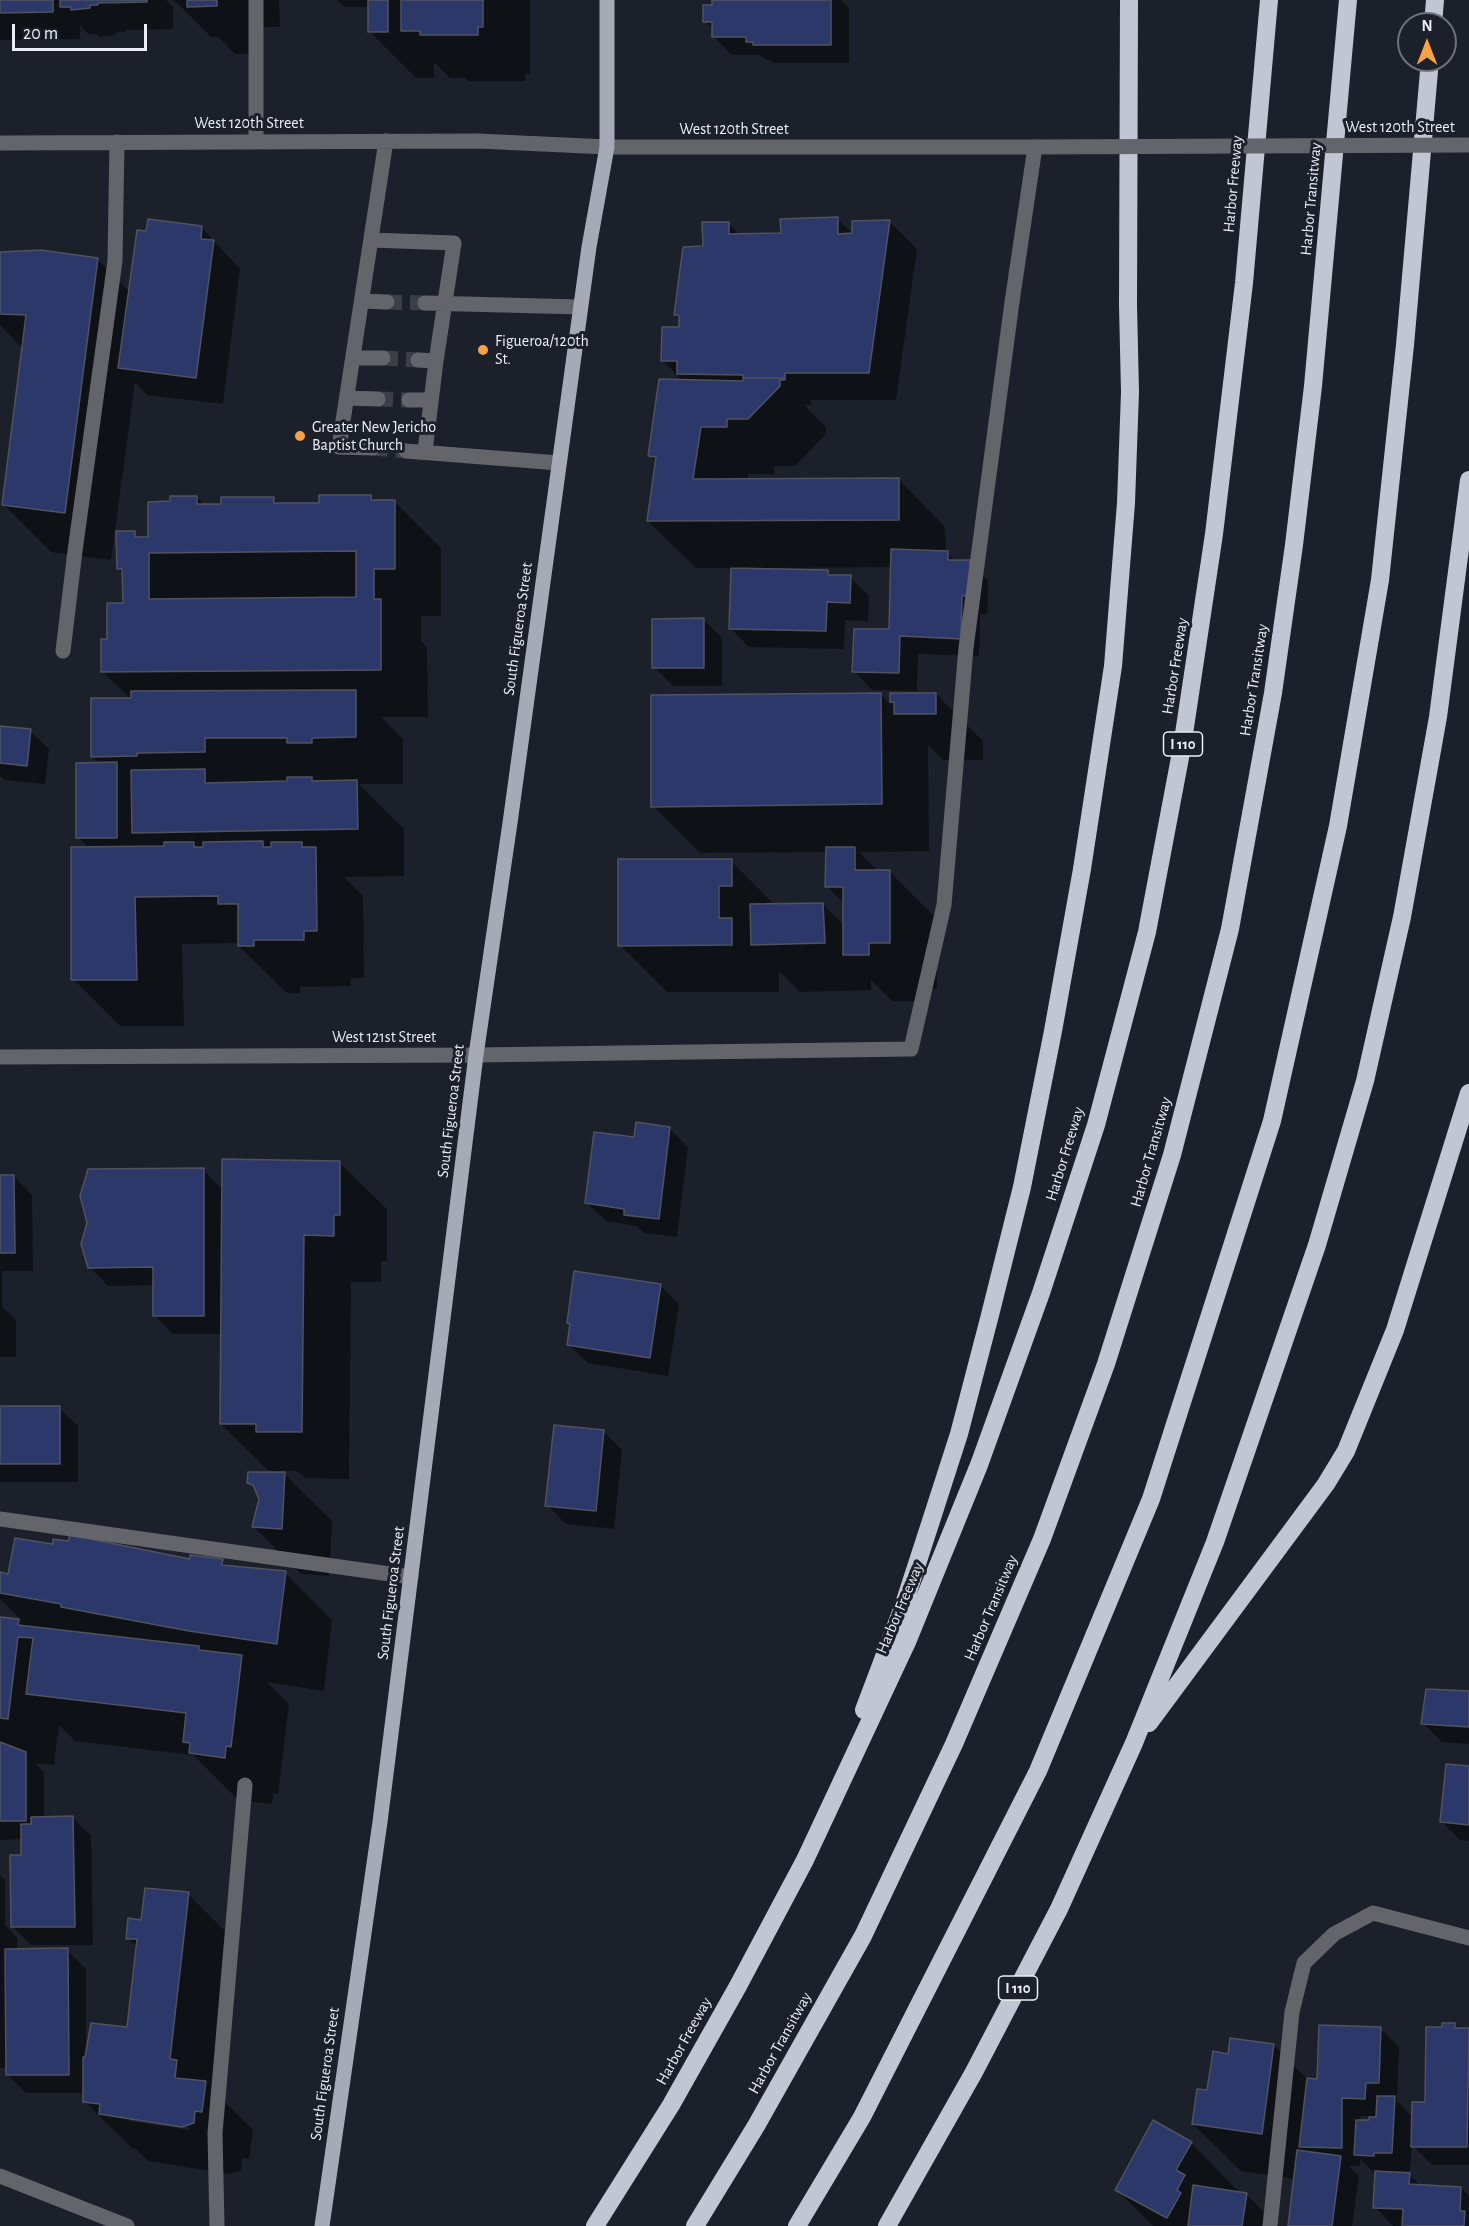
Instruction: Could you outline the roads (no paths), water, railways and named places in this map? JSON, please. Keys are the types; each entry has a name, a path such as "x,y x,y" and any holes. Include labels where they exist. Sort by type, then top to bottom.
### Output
{"highway":[{"path":"805,1860 903,1607 959,1434 1022,1187 1080,881 1113,666 1126,502 1130,392 1129,0"},
{"name":"Harbor Freeway","path":"595,2226 671,2105 738,1986 805,1860 907,1642 979,1465 1041,1293 1096,1125 1146,932 1182,747 1214,534 1244,283 1268,0"},
{"name":"Harbor Transitway","path":"695,2226 756,2126 863,1936 954,1744 1046,1528 1106,1364 1172,1155 1230,929 1273,693 1313,386 1348,0"},
{"path":"797,2226 862,2117 1038,1771 1151,1499 1272,1121 1338,826 1380,580 1405,345 1429,72"},
{"name":"I 110","path":"887,2226 974,2072 1059,1909 1134,1743 1215,1542 1317,1245 1365,1081 1402,917 1438,717 1469,480"},
{"path":"1134,1743 1326,1484 1346,1451 1395,1329 1469,1094"}],"main road":[{"name":"South Figueroa Street","path":"322,2226 380,1822 476,1055 580,307 607,147 606,0"}],"street":[{"path":"255,141 256,0"},
{"path":"373,448 339,447 386,141"},
{"name":"West 120th Street","path":"0,143 478,141 607,147 1469,145"},
{"path":"63,651 115,261 117,142"},
{"name":"West 121st Street","path":"0,1057 476,1055 911,1049 944,905 966,648 1035,147"},
{"path":"371,240 454,243 424,452"},
{"path":"362,300 387,302"},
{"path":"424,303 580,307"},
{"path":"353,358 383,358"},
{"path":"418,360 436,361"},
{"path":"347,398 378,399"},
{"path":"409,400 431,400"},
{"path":"406,451 559,464"},
{"path":"0,1519 411,1577"},
{"path":"217,2226 215,2133 245,1785"},
{"path":"1270,2226 1292,2012 1304,1963 1334,1934 1372,1913 1469,1938"},
{"path":"0,2176 127,2226"}],"tunnel":[{"path":"387,302 425,303"},
{"path":"383,358 418,360"},
{"path":"378,399 409,400"},
{"path":"373,448 406,451"}],"place":[{"name":"Figueroa/120th St.","path":"483,350"},
{"name":"Greater New Jericho Baptist Church","path":"300,436"}]}
